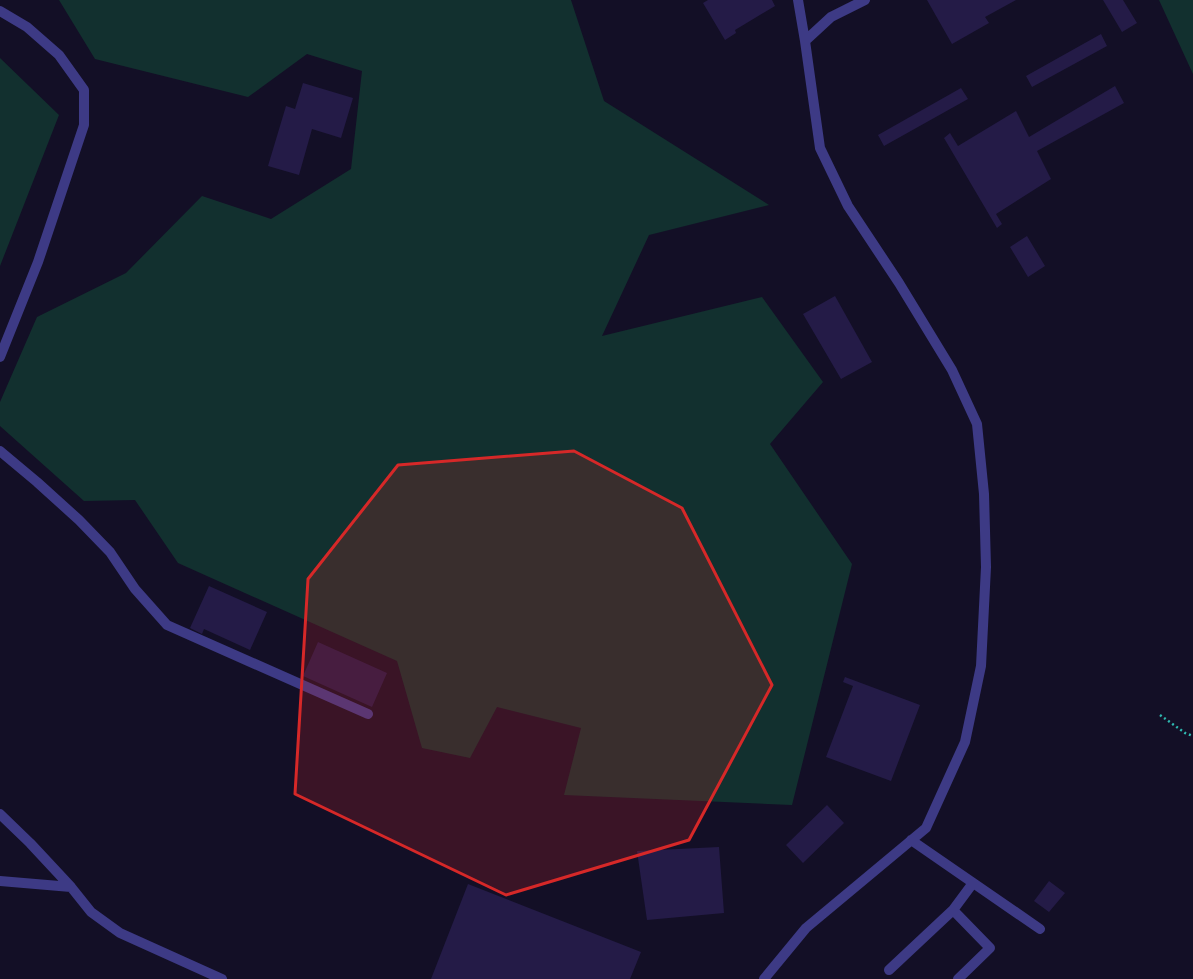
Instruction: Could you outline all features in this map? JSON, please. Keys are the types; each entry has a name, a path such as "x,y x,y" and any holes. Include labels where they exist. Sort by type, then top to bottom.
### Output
{"lane":[{"path":"764,979 806,928 926,828 965,742 981,666 986,567 984,494 977,424 952,370 899,284 848,206 820,148 806,41 798,0"},
{"path":"806,41 831,17 865,0"},
{"path":"0,11 28,27 59,55 84,90 84,125 38,262 0,357"},
{"path":"0,451 79,520 110,552 135,589 167,626 368,714"},
{"path":"0,814 30,843 71,887 91,912 120,933 222,979"},
{"path":"911,840 1040,929"},
{"path":"0,881 71,887"},
{"path":"889,970 953,910 973,883"},
{"path":"953,910 990,948 958,979"}],"path":[{"path":"1160,715 1185,733 1193,736"}],"highlighted area":[{"path":"574,451 682,508 772,685 689,840 506,895 295,794 308,579 398,465"}],"green space":[{"path":"59,0 571,0 604,101 769,205 649,235 602,336 762,297 823,382 770,444 852,564 792,805 564,795 581,728 497,707 470,758 422,748 397,661 178,563 135,500 84,501 0,426 0,402 37,317 126,273 202,196 271,219 351,169 362,71 307,54 248,97 95,59"},
{"path":"1159,0 1193,0 1193,74"},
{"path":"0,58 59,115 0,266"}],"building":[{"path":"708,0 772,0 775,6 735,30 736,33 725,40 703,3"},
{"path":"927,0 1016,0 985,17 989,23 952,44"},
{"path":"1103,0 1123,0 1137,23 1122,32"},
{"path":"1101,34 1107,46 1032,87 1026,76"},
{"path":"303,83 353,98 341,138 312,129 299,175 268,166 286,106 295,109"},
{"path":"1115,86 1124,103 1037,151 1051,179 996,214 1002,224 997,228 944,138 950,133 958,146 1016,111 1029,137"},
{"path":"961,88 968,99 884,146 878,135"},
{"path":"1027,236 1045,266 1028,277 1010,247"},
{"path":"835,296 872,362 841,379 803,314"},
{"path":"209,586 267,612 250,650 204,629 202,634 190,628"},
{"path":"318,642 387,673 372,707 303,676"},
{"path":"845,677 920,705 891,781 826,757 853,686 843,682"},
{"path":"827,805 844,823 803,863 786,845"},
{"path":"719,847 724,913 647,920 637,851"},
{"path":"1049,881 1065,893 1049,912 1034,901"},
{"path":"468,884 641,952 630,979 431,979"}]}
